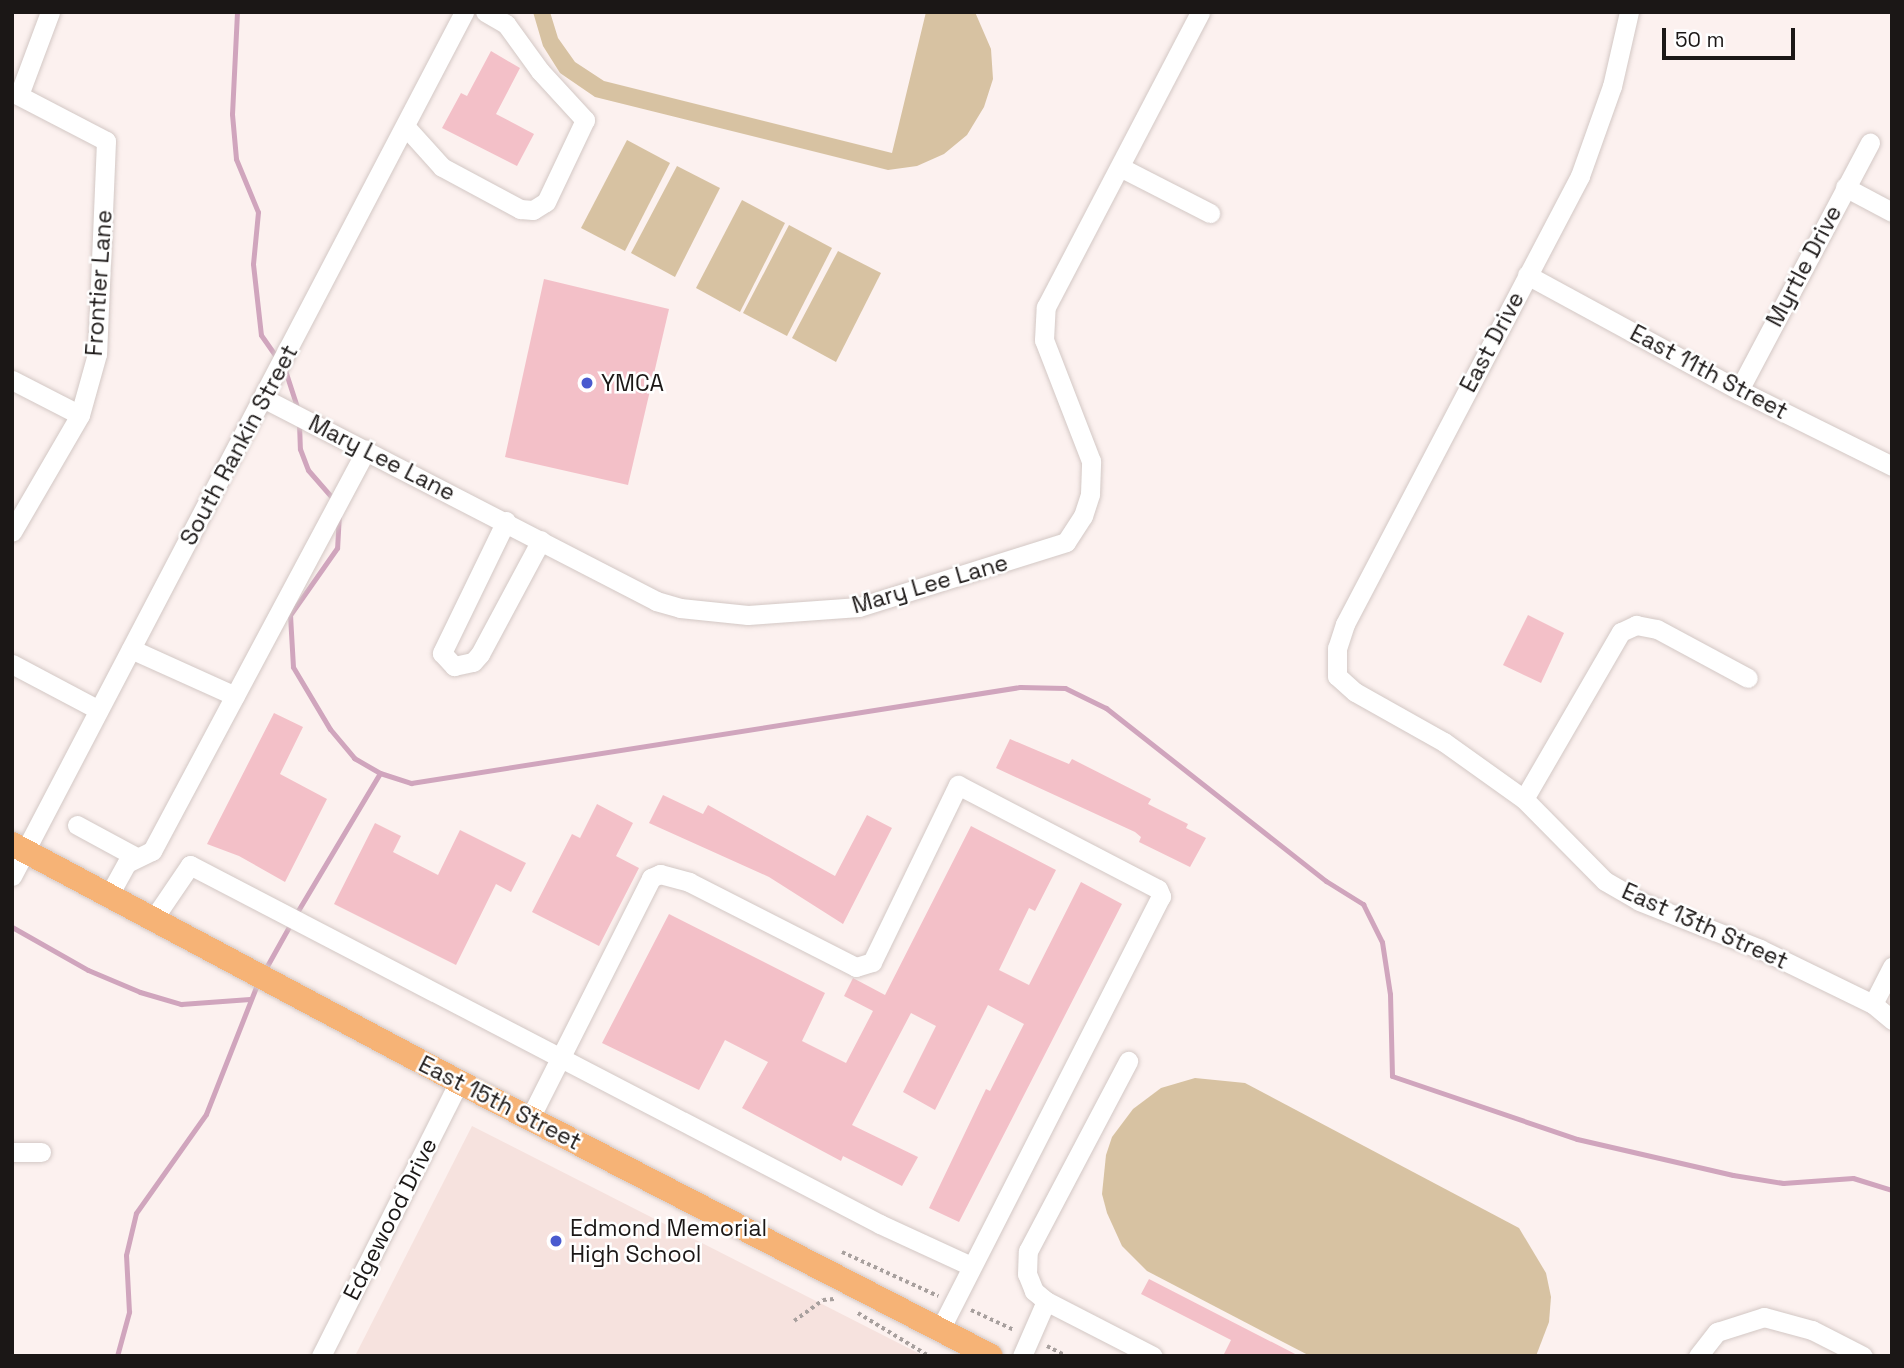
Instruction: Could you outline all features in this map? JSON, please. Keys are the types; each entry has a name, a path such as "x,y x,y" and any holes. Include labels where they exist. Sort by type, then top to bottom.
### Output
{"main road":[{"name":"East 15th Street","path":"19,848 459,1082 991,1356"}],"street":[{"path":"16,94 50,12"},
{"name":"South Rankin Street","path":"12,876 19,848 99,710 265,399 464,12"},
{"path":"405,126 442,167 520,209 533,210 546,202 585,120 540,71 506,24 485,12"},
{"name":"Mary Lee Lane","path":"265,399 506,521 656,601 680,608 748,615 859,607 1066,542 1083,516 1090,494 1091,461 1050,359 1044,321 1046,307 1122,168 1200,12"},
{"name":"East Drive","path":"1336,664 1345,624 1580,176 1599,130 1629,12"},
{"name":"Frontier Lane","path":"12,532 80,415 97,354 107,141 16,94"},
{"name":"Myrtle Drive","path":"1739,390 1870,143"},
{"path":"1122,168 1210,214"},
{"path":"1845,187 1892,212"},
{"name":"East 11th Street","path":"1527,275 1739,390 1892,466"},
{"path":"12,380 80,415"},
{"path":"109,895 127,863 152,851 366,450"},
{"path":"506,521 442,653 454,666 474,662 480,654 541,540"},
{"path":"1524,799 1621,632 1636,625 1657,629 1748,678"},
{"path":"131,649 235,696"},
{"path":"12,664 99,710"},
{"name":"East 13th Street","path":"1336,664 1337,676 1354,692 1444,742 1524,799 1605,881 1639,901 1760,949 1873,1004 1892,1020"},
{"path":"530,1118 651,878 660,874 689,882 856,967 872,962 958,785 1158,889 1161,896 940,1330"},
{"path":"77,825 136,857"},
{"path":"154,918 190,865 880,1224 971,1266"},
{"path":"1873,1004 1892,967"},
{"path":"1128,1061 1028,1251 1027,1274 1034,1291 1046,1301 1153,1356"},
{"name":"Edgewood Drive","path":"321,1356 459,1082"},
{"path":"12,1152 41,1153"},
{"path":"1022,1356 1046,1301"},
{"path":"1698,1356 1717,1332 1764,1317 1812,1330 1863,1356"}],"path":[{"path":"794,1321 823,1300 840,1300"},
{"path":"850,1308 929,1356"}],"shaded area":[{"path":"533,12 550,12 558,38 575,62 604,81 892,153 926,12 975,12 991,49 993,79 984,107 967,135 944,154 917,166 888,170 595,97 560,73 543,46"},
{"path":"627,140 670,163 625,251 581,228"},
{"path":"677,166 720,188 675,277 631,253"},
{"path":"742,200 785,223 740,312 696,288"},
{"path":"789,225 832,248 787,336 743,313"},
{"path":"838,251 881,273 836,362 792,338"},
{"path":"1195,1078 1245,1083 1519,1228 1546,1273 1551,1297 1549,1322 1536,1356 1310,1356 1147,1271 1122,1246 1107,1213 1102,1194 1106,1155 1112,1137 1133,1109 1161,1088"},
{"name":"Edmond Memorial High School","path":"472,1126 924,1356 355,1356"}],"building":[{"path":"491,51 520,68 496,114 534,134 517,166 442,128 461,93 467,96"},
{"name":"YMCA","path":"544,279 669,309 628,485 505,457"},
{"path":"1528,615 1564,633 1541,683 1503,665"},
{"path":"274,713 303,727 280,774 327,799 285,882 239,856 207,844"},
{"path":"1010,739 1069,764 1072,759 1151,799 1148,804 1188,824 1186,828 1206,838 1190,867 1139,842 1141,837 1135,832 996,768"},
{"path":"663,795 703,814 708,805 835,876 867,815 892,828 843,924 769,877 649,823"},
{"path":"597,804 633,823 616,856 639,868 599,946 532,912 572,834 580,838"},
{"path":"375,823 401,836 393,852 438,875 460,830 526,863 511,892 496,884 456,965 334,904"},
{"path":"971,826 1056,870 1035,911 1029,908 999,970 1029,985 1081,882 1122,904 959,1222 929,1208 986,1089 990,1091 1024,1024 988,1005 935,1110 903,1092 936,1026 911,1013 852,1125 918,1157 902,1186 843,1156 841,1161 742,1108 768,1062 725,1040 699,1090 602,1043 669,914 825,993 802,1041 846,1063 873,1011 844,996 853,978 885,995"},
{"path":"1149,1279 1299,1356 1223,1356 1231,1340 1141,1294"}],"waterway":[{"path":"237,12 232,114 236,159 258,212 253,264 261,335 278,359"},
{"path":"284,367 298,410"},
{"path":"299,423 300,449 308,470 334,500"},
{"path":"339,512 337,548 290,615 293,667 330,729 354,758 380,773 411,783 1020,687 1065,688 1106,708 1326,881 1363,904 1382,942 1390,994 1392,1076 1577,1139 1733,1175 1783,1183 1853,1178 1892,1190"},
{"path":"296,914 380,773"},
{"path":"267,966 291,923"},
{"path":"12,927 88,970 140,992 181,1004 250,999"},
{"path":"117,1356 129,1312 126,1255 136,1213 206,1114 256,987"}],"place":[{"name":"YMCA","path":"587,383"},
{"name":"Edmond Memorial High School","path":"556,1241"}]}
